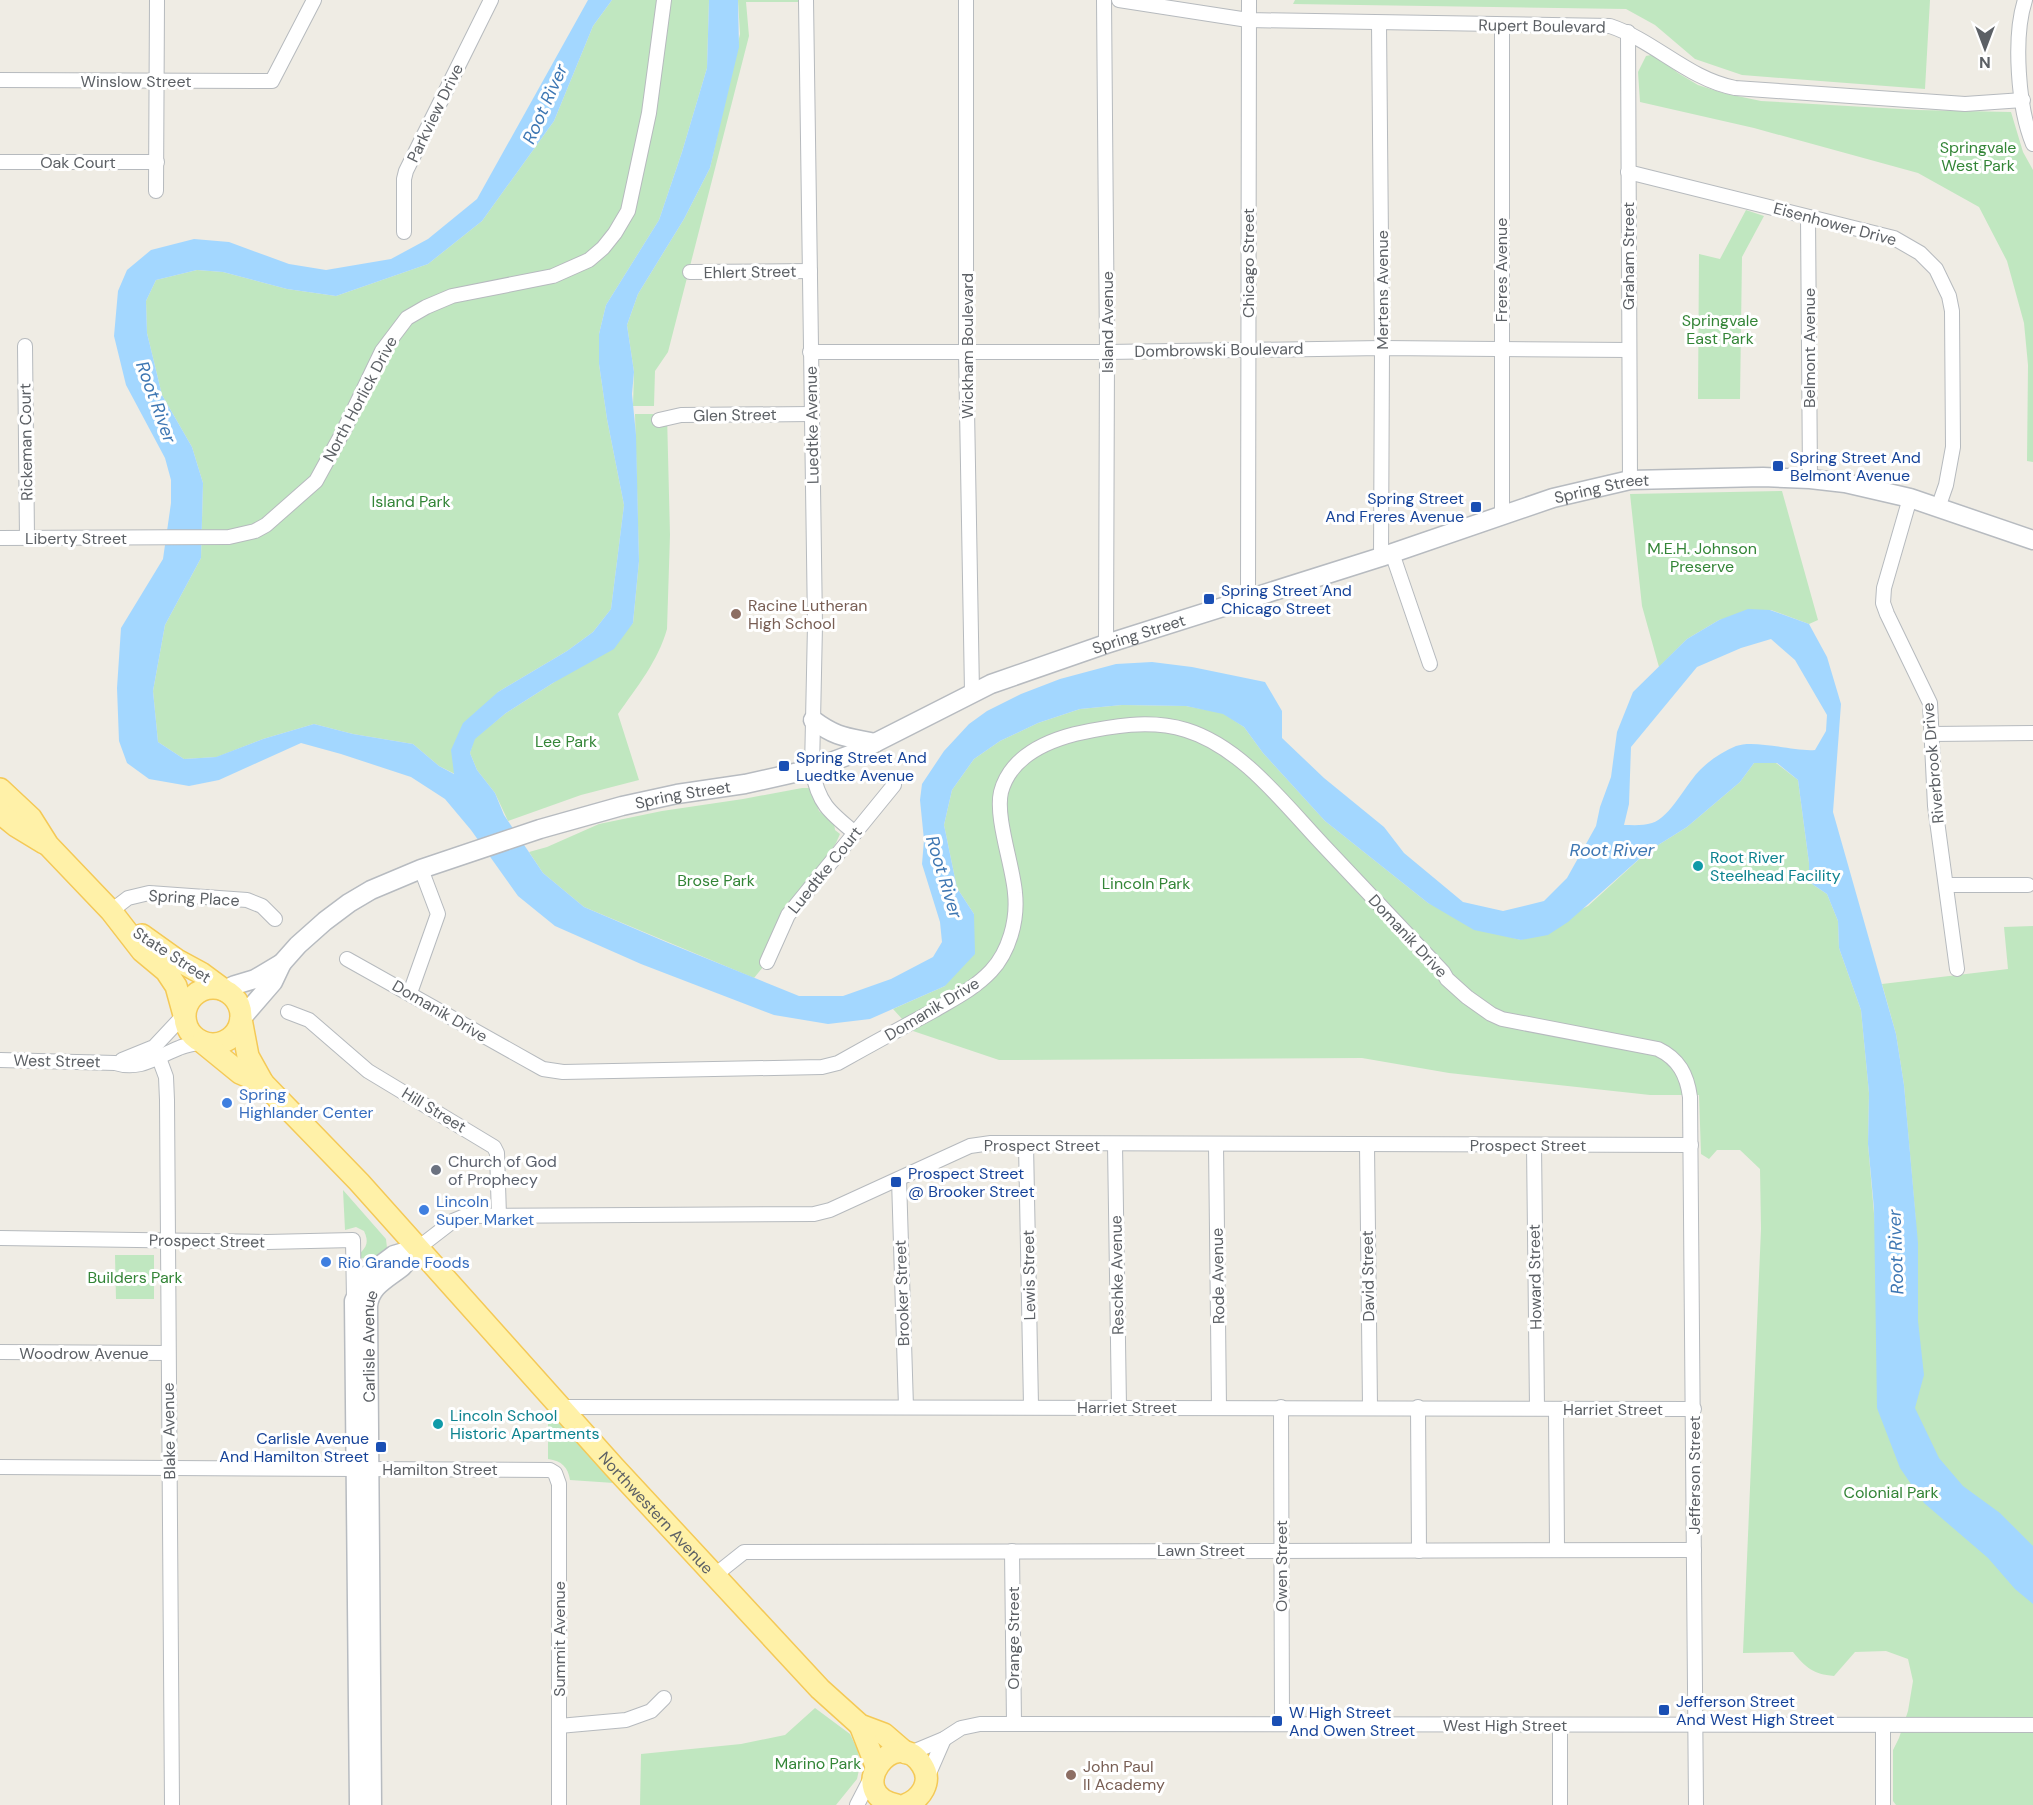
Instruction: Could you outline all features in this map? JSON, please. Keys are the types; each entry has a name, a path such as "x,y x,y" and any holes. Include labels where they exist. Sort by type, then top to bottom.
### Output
{"main road":[{"name":"Spring Street","path":"241,1019 273,982 282,963 325,921 370,890 420,868 540,829 644,800 745,784 812,769 875,743 991,684 1106,644 1386,555 1553,498 1630,480 1763,477 1810,479 1845,483 1910,498 2033,540"},
{"path":"813,720 832,734 842,738 875,743"},
{"name":"State Street","path":"1,789 31,818 48,845 115,916 142,951 166,971 176,986 184,1015"},
{"name":"State Street","path":"2,816 48,845"},
{"name":"State Street","path":"115,916 224,990"},
{"name":"Spring Street","path":"224,990 255,979 282,963"},
{"path":"216,988 224,990 237,1002 241,1019 234,1035 227,1040 219,1043 202,1042 189,1031 184,1015 191,998 198,992 216,988"},
{"name":"Northwestern Avenue","path":"241,1019 248,1056 263,1083 308,1127 560,1407 820,1689 860,1725 884,1734 907,1754"},
{"name":"Northwestern Avenue","path":"202,1042 240,1073 263,1083"},
{"name":"Carlisle Avenue","path":"363,1469 354,1301 366,1276 394,1255 418,1248"},
{"name":"Carlisle Avenue","path":"360,1805 365,1699 363,1469 369,1299 375,1287 404,1265 418,1248"},
{"name":"Carlisle Avenue","path":"365,1699 372,1805"},
{"name":"Northwestern Avenue","path":"860,1725 875,1770"},
{"path":"897,1752 907,1754 921,1763 925,1771 925,1791 920,1796 894,1805 881,1798 876,1791 875,1770 881,1759 889,1755 897,1752"}],"street":[{"path":"156,191 157,0"},
{"name":"Winslow Street","path":"0,80 272,81 314,0"},
{"name":"Parkview Drive","path":"404,232 406,171 491,0"},
{"name":"North Horlick Drive","path":"152,537 243,535 266,525 316,481 344,430 382,351 407,318 452,296 553,276 589,260 603,248 615,233 627,211 649,113 664,0"},
{"name":"Luedtke Avenue","path":"806,0 815,625 812,769 815,785 823,804 855,833"},
{"name":"Wickham Boulevard","path":"966,0 966,352 972,692"},
{"name":"Island Avenue","path":"1104,0 1107,352 1106,644"},
{"name":"Rupert Boulevard","path":"1119,0 1248,20 1379,24 1610,26 1628,32 1696,75 1714,83 1735,88 1965,104 2023,100"},
{"name":"Chicago Street","path":"1248,598 1249,0"},
{"path":"2025,0 2020,15 2017,39 2023,100 2033,144"},
{"name":"Mertens Avenue","path":"1379,24 1386,555 1430,664"},
{"name":"Freres Avenue","path":"1502,26 1502,515"},
{"name":"Graham Street","path":"1628,32 1630,480"},
{"name":"Oak Court","path":"0,162 157,162"},
{"name":"Eisenhower Drive","path":"1628,172 1894,238 1908,244 1926,258 1944,282 1952,311 1951,462 1938,508"},
{"name":"Belmont Avenue","path":"1808,217 1810,479"},
{"name":"Ehlert Street","path":"690,272 810,271"},
{"name":"Rickeman Court","path":"25,346 27,538"},
{"name":"Dombrowski Boulevard","path":"810,352 1107,352 1382,348 1501,351 1629,350"},
{"name":"Glen Street","path":"659,420 681,415 812,414"},
{"name":"Riverbrook Drive","path":"1910,498 1884,588 1883,603 1927,694 1931,710 1934,796 1957,969"},
{"name":"Liberty Street","path":"0,538 152,537"},
{"name":"Domanik Drive","path":"347,959 543,1069 562,1072 822,1068 838,1063 967,991 992,970 1002,956 1015,917 1015,894 1001,813 1001,792 1011,771 1028,754 1047,743 1099,728 1128,724 1158,724 1185,729 1231,752 1270,789 1443,972 1447,979 1480,1007 1491,1014 1514,1022 1647,1045 1673,1058 1685,1074 1688,1085 1691,1145"},
{"path":"1931,734 2033,733"},
{"name":"Luedtke Court","path":"767,962 788,915 894,785"},
{"path":"410,993 438,914 420,868"},
{"path":"1946,885 2028,885"},
{"name":"Spring Place","path":"115,916 128,897 149,893 247,900 262,906 275,919"},
{"name":"Hill Street","path":"288,1012 309,1020 368,1071 494,1147 497,1153 499,1216"},
{"name":"West Street","path":"115,1063 154,1047 184,1015"},
{"name":"West Street","path":"0,1060 115,1063 130,1066 149,1063 176,1049 202,1042"},
{"name":"Blake Avenue","path":"159,1058 166,1077 167,1100 172,1805"},
{"name":"Prospect Street","path":"418,1248 459,1217 814,1214 830,1210 970,1146 991,1143 1691,1145"},
{"name":"Lewis Street","path":"1026,1144 1031,1406"},
{"name":"Reschke Avenue","path":"1115,1144 1119,1407"},
{"name":"Rode Avenue","path":"1216,1144 1219,1407"},
{"name":"David Street","path":"1367,1145 1370,1407"},
{"name":"Howard Street","path":"1534,1145 1537,1408"},
{"name":"Jefferson Street","path":"1691,1145 1696,1805"},
{"name":"Brooker Street","path":"899,1179 906,1407"},
{"name":"Prospect Street","path":"0,1239 267,1242 353,1240 354,1301"},
{"name":"Woodrow Avenue","path":"0,1352 168,1353"},
{"name":"Harriet Street","path":"560,1407 1031,1406 1694,1409"},
{"name":"Owen Street","path":"1281,1407 1282,1724"},
{"path":"1418,1407 1419,1551"},
{"path":"1556,1409 1557,1549"},
{"name":"Hamilton Street","path":"0,1467 543,1469 555,1473"},
{"name":"Summit Avenue","path":"555,1473 559,1484 559,1805"},
{"name":"Lawn Street","path":"715,1575 744,1552 1694,1550"},
{"name":"Orange Street","path":"1012,1551 1014,1724"},
{"path":"559,1726 626,1720 651,1711 664,1698"},
{"name":"West High Street","path":"907,1754 944,1739 961,1728 980,1724 2033,1725"},
{"path":"1560,1725 1560,1805"},
{"path":"1883,1726 1883,1805"},
{"path":"925,1791 931,1765 944,1739"},
{"path":"857,1805 875,1770"}],"green space":[{"name":"Island Park","path":"612,0 709,0 707,68 682,152 659,220 606,305 599,334 599,364 607,419 624,505 611,609 593,632 567,651 498,692 455,774 439,766 413,744 353,734 314,724 263,739 217,757 184,759 158,742 153,691 165,625 201,558 203,483 192,447 162,395 147,333 146,301 156,280 197,270 223,272 287,289 336,296 428,264 482,221 554,121 593,26"},
{"path":"738,0 801,0 801,2 746,2 749,36 668,352 655,371 654,406 633,406 634,372 627,325 638,294 684,219 710,168 740,34"},
{"path":"1295,0 1930,0 1925,89 1742,75 1695,59 1655,25 1626,9 1293,4"},
{"name":"Springvale West Park","path":"1651,55 1698,85 1761,101 1918,110 2011,112 2023,152 2033,170 2033,462 2027,461 2028,365 2024,323 2007,261 1979,207 1918,173 1754,128 1640,102 1638,72 1646,56"},
{"name":"Springvale East Park","path":"1746,210 1764,216 1742,257 1740,399 1698,399 1699,254 1720,259"},
{"name":"Lee Park","path":"635,414 667,414 670,535 667,629 653,663 618,714 639,780 581,795 508,821 495,793 477,770 470,753 474,739 506,713 553,683 633,623 639,561"},
{"name":"M.E.H. Johnson Preserve","path":"1782,491 1818,620 1809,624 1771,610 1719,620 1687,639 1659,667 1642,606 1630,494"},
{"path":"1122,705 1186,706 1223,713 1244,727 1263,753 1325,821 1428,903 1498,934 1521,940 1588,906 1647,852 1687,827 1740,782 1754,763 1776,763 1798,780 1809,863 1809,882 1827,894 1838,921 1839,948 1861,1010 1869,1093 1868,1144 1875,1225 1916,1223 1904,1085 1896,1034 1882,984 2008,969 2004,927 2033,926 2033,1805 1896,1805 1893,1801 1893,1750 1908,1711 1913,1681 1908,1659 1886,1651 1855,1652 1834,1676 1821,1674 1811,1669 1793,1652 1743,1653 1761,1229 1760,1169 1740,1150 1717,1150 1709,1159 1701,1154 1699,1095 1650,1095 1449,1073 1362,1058 999,1060 913,1031 893,1009 945,986 974,914 957,888 944,825 952,790 974,759 1000,741 1038,723 1080,709"},
{"name":"Brose Park","path":"809,788 819,811 834,823 835,830 840,834 788,915 767,962 754,978 584,907 543,873 529,852 547,847 599,824"},
{"path":"343,1190 386,1239 387,1248 374,1259 359,1258 366,1244 364,1231 356,1227 345,1230"},
{"name":"Builders Park","path":"115,1255 154,1255 154,1299 116,1299"},
{"path":"548,1409 614,1483 570,1480 564,1465 548,1459"},
{"name":"Marino Park","path":"815,1708 850,1734 858,1751 860,1765 857,1779 836,1805 640,1805 641,1754 741,1744 785,1735"}],"water":[{"name":"Root River","path":"588,0 612,0 593,26 554,121 482,221 428,264 336,296 287,289 223,272 197,270 156,280 146,301 147,333 162,395 192,447 203,483 201,558 165,625 153,691 158,742 184,759 216,757 263,739 314,724 353,734 413,744 439,766 454,774 451,750 463,723 498,692 567,651 593,632 611,609 624,505 607,419 599,364 599,334 606,305 659,220 682,152 707,68 709,0 738,0 739,47 710,168 684,219 638,294 627,325 634,372 632,394 636,435 639,561 633,623 614,649 553,683 506,713 475,739 470,753 477,770 495,793 504,815 543,873 584,907 666,942 799,996 843,996 891,979 933,957 942,942 940,922 922,864 924,840 920,800 922,784 944,751 969,724 987,711 1021,694 1060,679 1116,664 1152,662 1192,667 1265,682 1282,711 1282,738 1324,778 1384,827 1404,853 1463,902 1503,911 1544,901 1567,878 1596,826 1611,777 1617,732 1633,692 1687,639 1719,620 1748,609 1770,610 1809,624 1827,657 1841,704 1833,812 1896,1034 1904,1085 1918,1243 1918,1321 1924,1375 1915,1408 1939,1458 1963,1486 2000,1513 2033,1546 2033,1604 2015,1589 1988,1558 1924,1503 1900,1468 1877,1408 1874,1208 1868,1144 1869,1093 1861,1010 1839,948 1838,921 1827,894 1809,882 1809,863 1798,780 1777,763 1754,763 1740,782 1687,827 1647,852 1568,922 1548,935 1521,940 1474,930 1428,903 1325,821 1263,753 1244,727 1223,714 1186,706 1122,705 1080,709 1038,723 1000,741 974,759 952,790 944,825 957,888 974,914 975,954 945,986 870,1019 828,1024 774,1015 641,964 555,926 518,896 471,830 445,799 411,777 301,743 219,780 189,786 149,779 127,763 119,741 117,688 121,628 163,559 171,503 171,480 165,458 126,385 114,336 118,291 127,270 151,250 194,239 229,242 289,264 326,270 391,259 428,239 477,199","holes":["1771,639 1795,660 1827,715 1826,731 1815,750 1754,744 1736,746 1701,769 1659,820 1645,825 1624,825 1629,804 1631,747 1697,667 1741,648"]}],"place":[{"name":"Spring Street And Belmont Avenue","path":"1778,466"},
{"name":"Spring Street And Freres Avenue","path":"1476,507"},
{"name":"Spring Street And Chicago Street","path":"1209,599"},
{"name":"Racine Lutheran High School","path":"736,614"},
{"name":"Spring Street And Luedtke Avenue","path":"784,766"},
{"name":"Root River Steelhead Facility","path":"1698,866"},
{"name":"Spring Highlander Center","path":"227,1103"},
{"name":"Church of God of Prophecy","path":"436,1170"},
{"name":"Prospect Street @ Brooker Street","path":"896,1182"},
{"name":"Lincoln Super Market","path":"424,1210"},
{"name":"Rio Grande Foods","path":"326,1262"},
{"name":"Lincoln School Historic Apartments","path":"438,1424"},
{"name":"Carlisle Avenue And Hamilton Street","path":"381,1447"},
{"name":"Jefferson Street And West High Street","path":"1664,1710"},
{"name":"W High Street And Owen Street","path":"1277,1721"},
{"name":"John Paul II Academy","path":"1071,1775"}],"park label":[{"name":"Lincoln Park","path":"1146,883"},
{"name":"Colonial Park","path":"1891,1492"}]}
